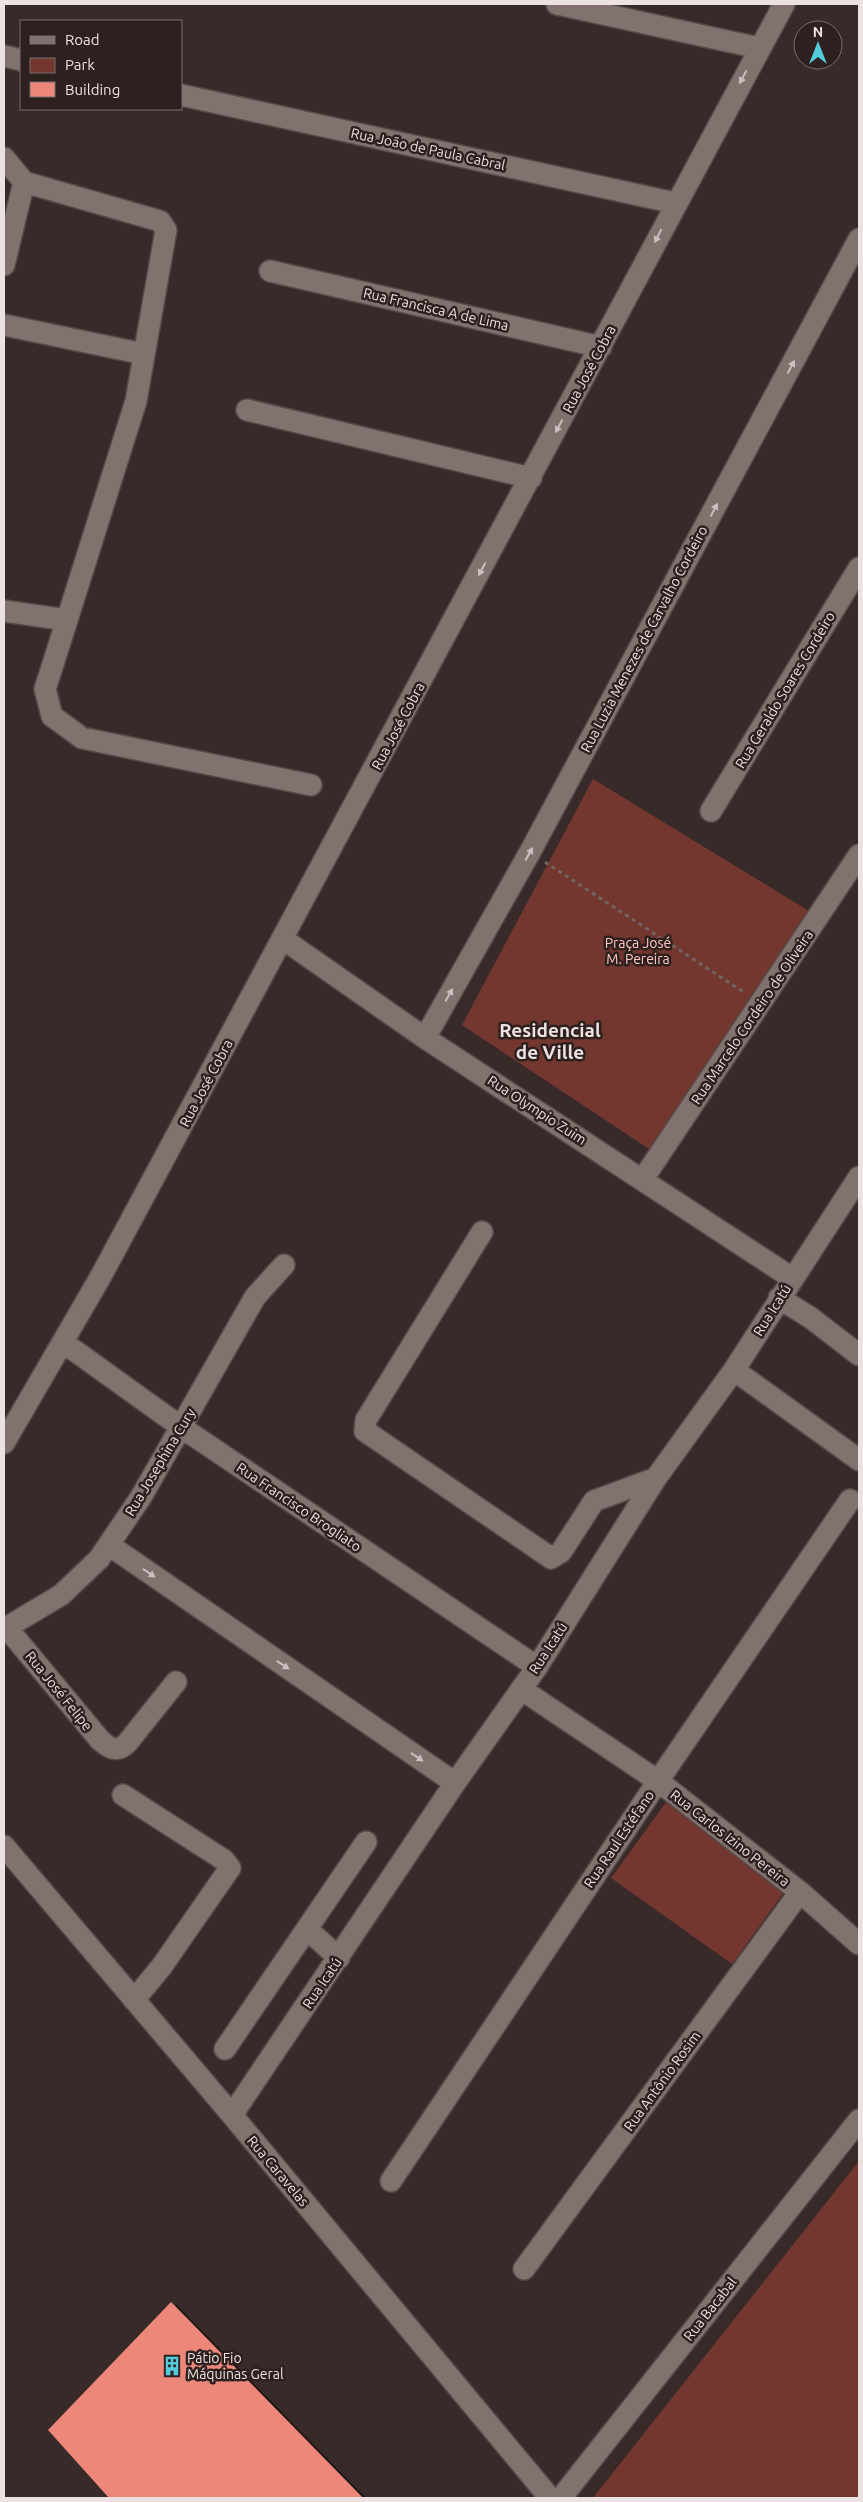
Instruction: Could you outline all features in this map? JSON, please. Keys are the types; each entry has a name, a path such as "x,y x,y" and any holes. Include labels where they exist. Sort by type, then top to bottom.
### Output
{"street":[{"path":"557,4 604,9 759,48"},
{"name":"Rua José Cobra","path":"4,1444 64,1343 283,939 601,347 675,204 784,4"},
{"path":"4,56 20,60"},
{"name":"Rua João de Paula Cabral","path":"182,95 675,204"},
{"path":"4,158 24,182 160,221 166,230 136,401 46,690 52,716 82,738 311,785"},
{"path":"4,265 24,182"},
{"name":"Rua Luzia Menezes de Carvalho Cordeiro","path":"425,1038 530,852 859,239"},
{"name":"Rua Francisca A de Lima","path":"270,271 601,347"},
{"path":"4,325 144,354"},
{"path":"247,410 531,478"},
{"name":"Rua Geraldo Soares Cordeiro","path":"711,811 859,568"},
{"path":"4,611 67,620"},
{"name":"Rua Marcelo Cordeiro de Oliveira","path":"643,1179 859,855"},
{"name":"Rua Olympio Zuim","path":"283,939 425,1038 792,1278"},
{"name":"Rua Icatú","path":"232,2115 455,1783 537,1666 656,1478 734,1370 859,1177"},
{"path":"482,1232 366,1420 365,1431 551,1558 561,1552 594,1501 656,1478"},
{"name":"Rua Josephina Cury","path":"5,1628 61,1595 99,1559 141,1496 255,1297 284,1265"},
{"path":"779,1298 811,1318 859,1355"},
{"name":"Rua Francisco Brogliato","path":"64,1343 181,1427 537,1666"},
{"path":"734,1370 859,1460"},
{"name":"Rua Raul Estéfano","path":"391,2181 658,1781 850,1500"},
{"path":"109,1545 455,1783"},
{"name":"Rua José Felipe","path":"5,1628 100,1740 116,1750 123,1748 176,1682"},
{"name":"Rua Carlos Izino Pereira","path":"521,1689 658,1781 800,1892 859,1944"},
{"path":"123,1795 224,1860 230,1868 162,1966 134,2000"},
{"path":"225,2049 366,1842"},
{"name":"Rua Caravelas","path":"4,1846 232,2115 550,2498"},
{"name":"Rua Antônio Rosim","path":"524,2270 800,1892"},
{"path":"307,1929 339,1958"},
{"name":"Rua Bacabal","path":"561,2498 859,2120"}],"path":[{"path":"530,852 761,1004"}],"green space":[{"name":"Praça José M. Pereira","path":"593,779 809,911 649,1149 462,1025"},
{"path":"667,1801 787,1888 732,1964 611,1878"},
{"path":"859,2161 859,2498 593,2498"}],"building":[{"name":"Pátio Fio Máquinas Geral","path":"171,2302 363,2498 109,2498 48,2430"}],"place":[{"name":"Pátio Fio Máquinas Geral","path":"172,2366"}],"district":[{"name":"Residencial de Ville","path":"550,1041"}]}
